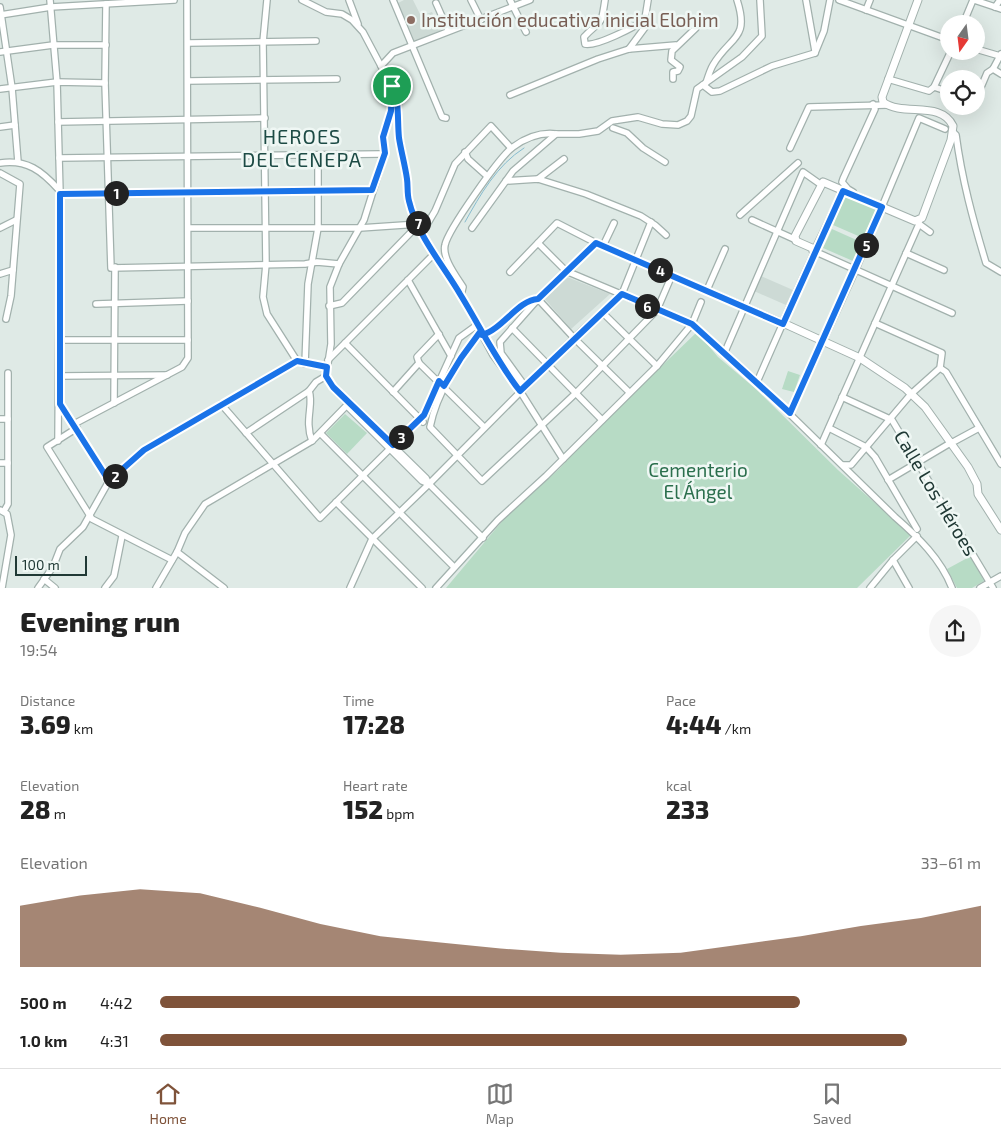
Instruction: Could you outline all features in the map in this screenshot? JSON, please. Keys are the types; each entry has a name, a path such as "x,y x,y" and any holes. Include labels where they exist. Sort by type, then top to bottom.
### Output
{"street":[{"path":"50,0 58,82 60,192 60,404 58,440"},
{"path":"0,15 88,3 106,4 126,1 174,0"},
{"path":"172,560 122,536 90,517 47,447 76,426 114,403 182,367 188,358 187,0"},
{"path":"266,0 263,42 265,118 264,229 266,264 263,296 267,314 297,361 327,367"},
{"path":"302,0 326,12 342,14 359,26"},
{"path":"349,0 359,26 398,98 399,136 407,177 409,201 422,233 461,294 493,355 520,391 562,459"},
{"path":"393,0 442,118 446,118"},
{"path":"471,0 481,20"},
{"path":"510,0 526,32"},
{"path":"381,66 393,53 448,30 481,20 530,0"},
{"path":"605,0 604,18 600,24 584,37 585,44 593,45 629,30 645,19"},
{"path":"629,49 646,26 645,19 648,0"},
{"path":"705,86 713,65 741,30 742,15 737,0"},
{"path":"461,294 463,287 453,271 445,251 445,244 461,214 487,176 511,148 535,135 544,133 580,134 598,131 612,121 638,117 662,124 678,125 687,121 693,111 695,91 705,86 754,47 762,36 760,0"},
{"path":"806,0 815,53"},
{"path":"815,53 824,31 830,0"},
{"path":"838,0 940,37"},
{"path":"866,10 870,0"},
{"path":"887,105 883,102 882,96 918,0"},
{"path":"967,15 974,0 998,8 1000,0"},
{"path":"436,3 448,30"},
{"path":"106,4 105,83 111,268 317,262 338,264"},
{"path":"0,7 3,52 12,88 18,162"},
{"path":"673,79 673,72 678,71 680,67 671,60 672,51 676,45 696,28"},
{"path":"188,43 316,41"},
{"path":"3,52 53,45 106,46"},
{"path":"510,94 598,59 629,49 676,45"},
{"path":"985,51 1000,55 993,69 987,73 985,78"},
{"path":"705,86 712,92 720,91 772,66 815,53"},
{"path":"888,79 926,92 934,87 947,60"},
{"path":"993,69 1001,74"},
{"path":"188,81 264,78 337,79"},
{"path":"0,89 58,82 105,83"},
{"path":"392,86 391,111 383,137 385,153 360,228 338,264 330,287 330,344 326,376 348,404 422,481 429,484"},
{"path":"934,87 940,89"},
{"path":"854,195 854,192 848,189 842,182 875,109 873,104"},
{"path":"790,148 808,108 873,104 937,112 951,121 953,132 956,135 962,178 986,263 1001,272"},
{"path":"58,122 265,118"},
{"path":"790,413 856,269 919,118 945,129"},
{"path":"0,127 15,125"},
{"path":"422,233 435,211 455,164 491,126 511,148"},
{"path":"613,128 627,133 643,148 665,162"},
{"path":"820,445 922,218 953,132"},
{"path":"472,228 522,162 556,134"},
{"path":"465,152 468,159 487,176"},
{"path":"59,158 380,154"},
{"path":"305,364 308,284 318,228 318,155"},
{"path":"538,179 564,160"},
{"path":"1,164 18,162 31,165 49,178 60,192"},
{"path":"740,215 798,163"},
{"path":"724,354 775,232 803,172 820,184"},
{"path":"0,173 19,182 13,270 6,319"},
{"path":"506,181 538,179 586,194 651,222 666,235"},
{"path":"794,239 820,184 826,182 843,191 919,222 930,232"},
{"path":"60,192 372,190"},
{"path":"757,382 814,251 843,191"},
{"path":"0,228 16,220"},
{"path":"752,220 794,239 814,251 892,284 952,313"},
{"path":"350,588 372,539 525,386 622,294 651,222"},
{"path":"510,272 557,223 596,243 860,358 911,394 925,407 953,442 978,484 978,494 1001,530"},
{"path":"603,246 614,223"},
{"path":"188,228 360,228 419,224"},
{"path":"329,306 342,303 419,224"},
{"path":"538,243 566,271 692,324 790,413 820,445 843,465 895,517 917,533"},
{"path":"525,386 501,353 499,346 538,299 596,243"},
{"path":"707,290 725,249"},
{"path":"328,360 434,254"},
{"path":"906,254 944,270"},
{"path":"114,403 115,268"},
{"path":"0,274 13,270"},
{"path":"629,392 603,366 574,338 538,299 532,299 496,330 479,329 459,338 441,384 430,427 482,481 576,393 603,366 630,339 657,310 672,275"},
{"path":"408,280 451,356"},
{"path":"96,304 188,302"},
{"path":"436,588 498,520 657,366 692,324 702,302"},
{"path":"602,313 657,366"},
{"path":"843,465 851,464 911,394 940,368 942,353 875,323"},
{"path":"512,328 602,420"},
{"path":"221,404 320,518 362,474 421,421 441,384 461,358 479,329"},
{"path":"438,334 417,357 419,363 484,427"},
{"path":"60,340 188,340"},
{"path":"345,343 421,421"},
{"path":"38,588 53,568 60,549 83,527 90,517 109,481 144,450 297,361"},
{"path":"394,392 419,363"},
{"path":"940,368 946,372 1001,464"},
{"path":"2,588 9,554 10,525 2,510 8,504 8,373"},
{"path":"60,376 167,375"},
{"path":"246,432 309,391 316,382 326,376"},
{"path":"309,391 311,397 307,419 312,442"},
{"name":"Calle Los Héroes","path":"842,397 892,420 991,585"},
{"path":"60,404 76,426 109,481"},
{"path":"156,588 177,552 185,533 205,504 246,481 272,463 312,442 348,404"},
{"path":"0,419 8,419"},
{"path":"829,428 866,447 888,480 917,533 941,567 952,588"},
{"path":"888,480 979,428"},
{"path":"321,434 454,567"},
{"path":"391,447 426,478 429,484 483,538"},
{"path":"0,463 8,463"},
{"path":"336,502 422,588"},
{"path":"870,588 917,533"},
{"path":"105,588 114,576 122,536"},
{"path":"177,552 224,588"},
{"path":"0,554 9,554"},
{"path":"893,560 909,588"},
{"path":"980,588 991,585 1001,576"},
{"path":"44,579 56,588"}],"shaded area":[{"path":"404,0 413,0 421,16 432,12 441,30 415,42 398,3"},
{"path":"761,276 793,290 786,305 754,291"},
{"path":"567,277 610,294 571,329 544,298"}],"green space":[{"path":"845,197 876,209 863,238 833,225"},
{"path":"832,229 861,242 853,261 823,248"},
{"name":"Cementerio El Ángel","path":"697,332 718,357 756,389 838,470 911,535 857,588 446,588 504,519 559,469 590,435"},
{"path":"788,371 800,375 794,392 782,389"},
{"path":"345,414 367,433 347,454 326,433"},
{"path":"971,556 984,581 972,588 957,588 947,569"}],"waterway":[{"path":"465,222 483,191 497,172 524,148"}],"place":[{"name":"Institución educativa inicial Elohim","path":"411,20"}],"district":[{"name":"HEROES DEL CENEPA","path":"302,148"}],"route":[{"path":"392,86 391,111 383,137 385,153 372,190 60,194 60,404 109,481 144,450 297,361 327,367 326,376 333,387 393,445 424,415 439,381 444,386 480,332 482,335 491,333 523,305 532,299 538,299 596,243 783,324 814,251 843,191 882,207 856,269 790,413 692,324 622,294 520,391 493,355 487,345 482,335 477,324 461,294 426,240 413,214 409,201 407,177 400,144 398,98 392,86"}]}
